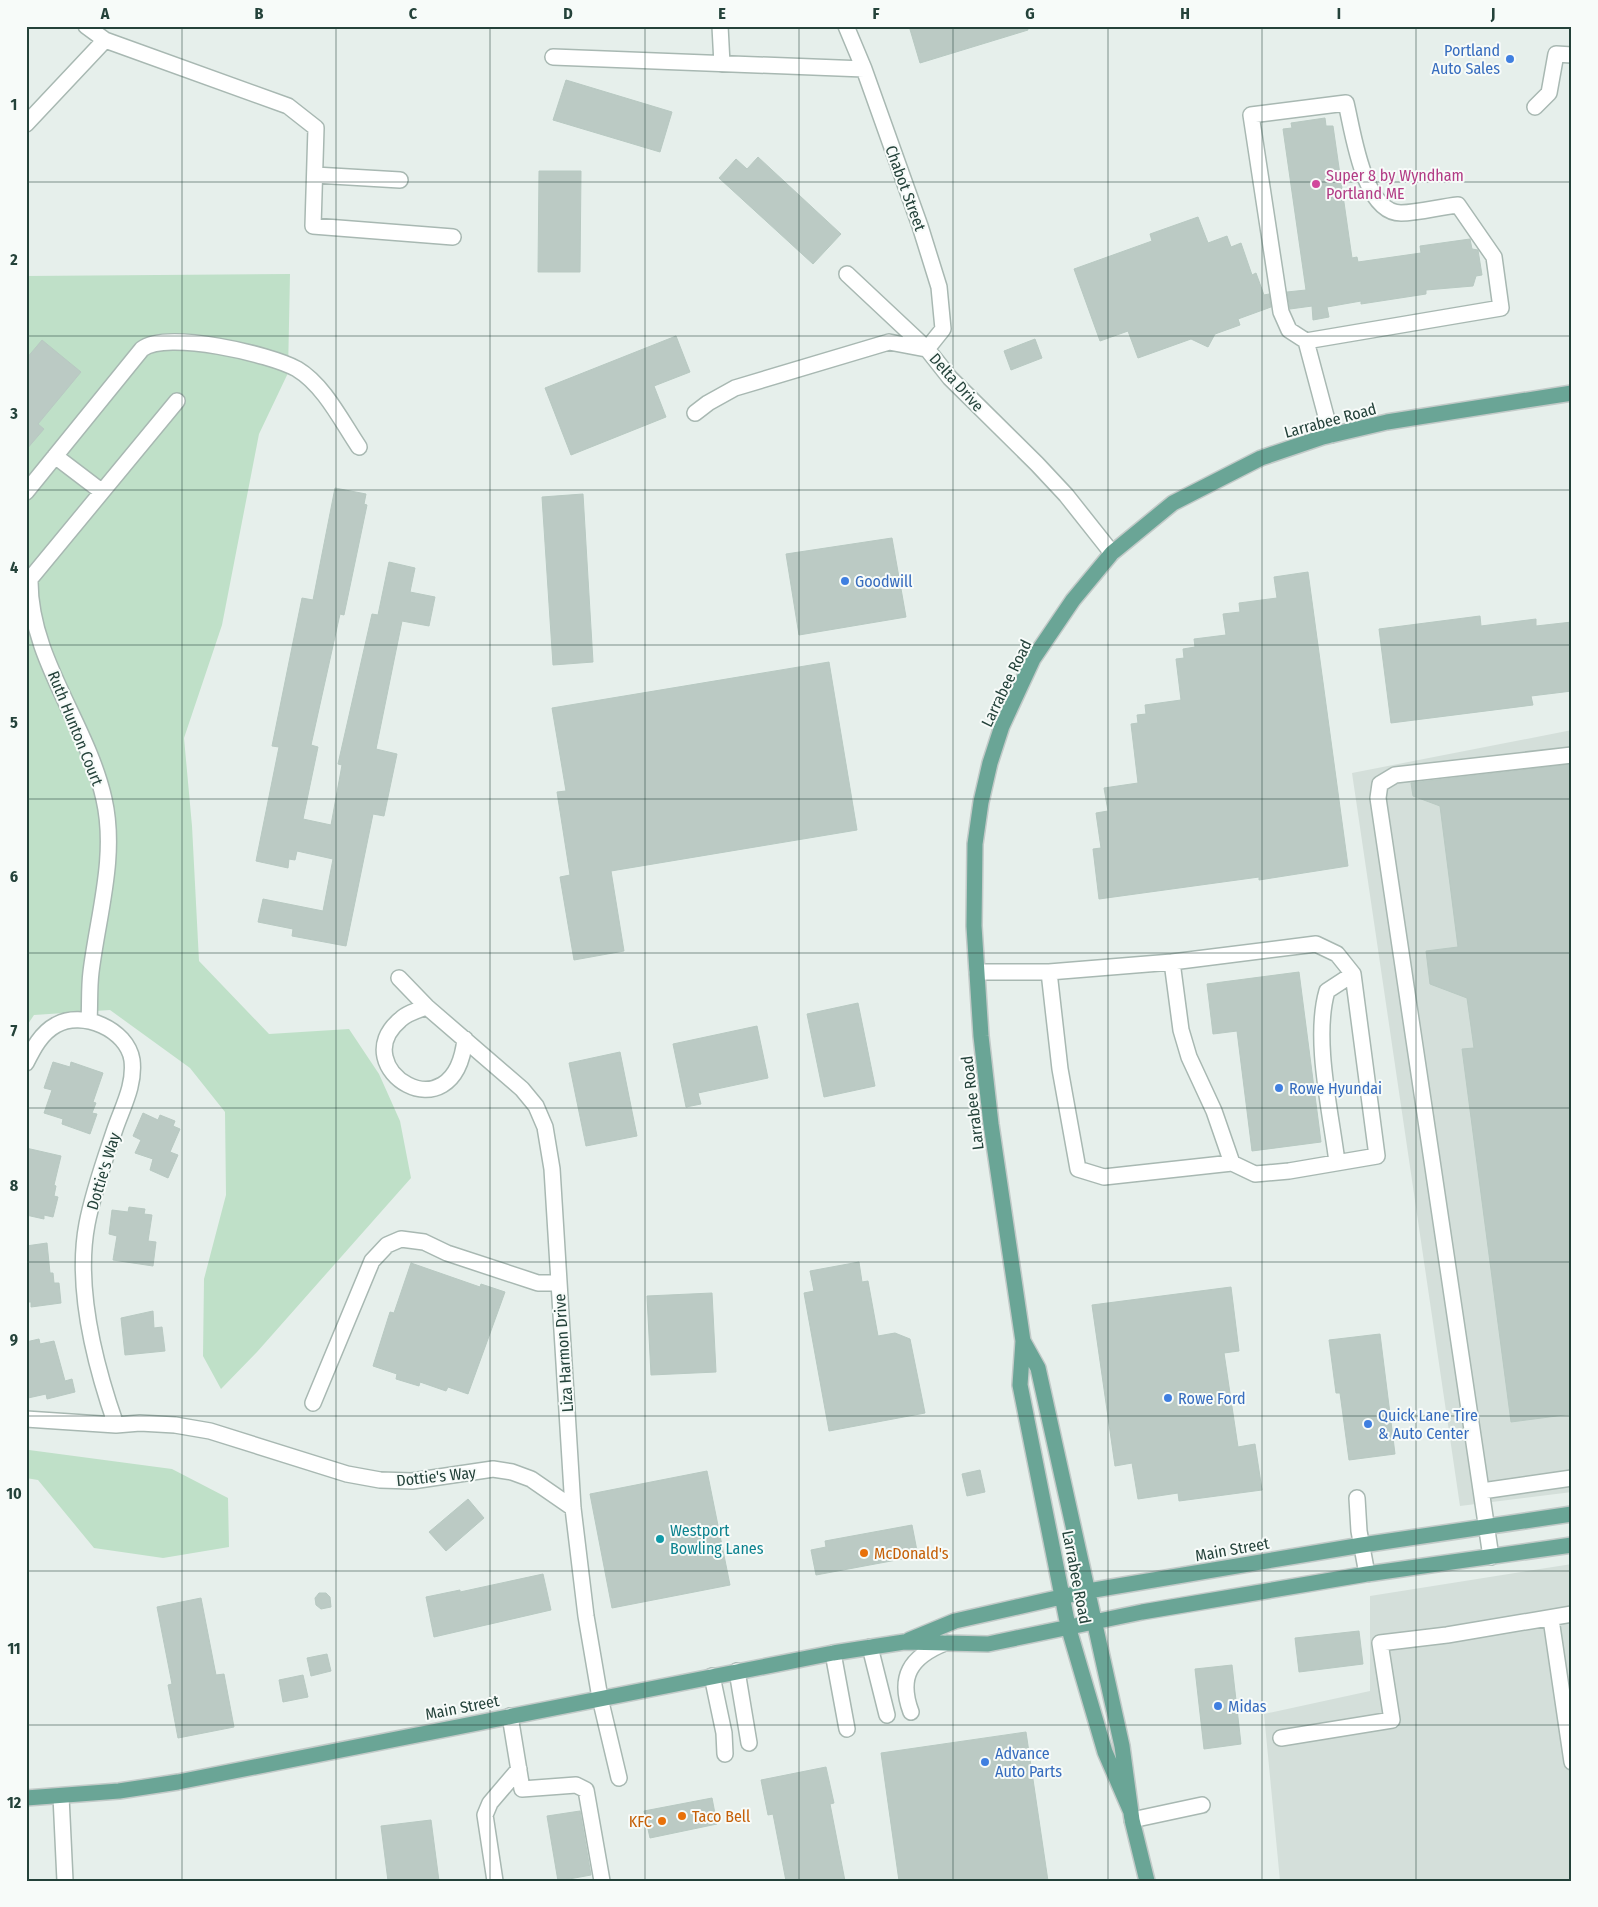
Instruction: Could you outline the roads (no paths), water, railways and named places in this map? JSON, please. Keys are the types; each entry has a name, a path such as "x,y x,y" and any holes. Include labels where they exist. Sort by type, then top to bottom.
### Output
{"main road":[{"name":"Larrabee Road","path":"1131,1816 1105,1752 1068,1626 1020,1385 1023,1341 991,1124 981,1036 974,926 975,844 981,802 990,763 1002,726 1033,659 1073,600 1112,553 1152,519 1182,499 1261,458 1331,435 1387,422 1572,393"},
{"name":"Larrabee Road","path":"1023,1341 1038,1368 1096,1620 1122,1746 1131,1816 1147,1881"},
{"name":"Main Street","path":"904,1642 955,1621 1088,1591 1362,1545 1572,1514"},
{"name":"Main Street","path":"26,1798 119,1791 178,1782 833,1653 904,1642 988,1644 1096,1620 1367,1574 1572,1545"}],"street":[{"path":"86,26 106,40 288,106 316,128 313,226 453,237"},
{"path":"720,26 722,64"},
{"name":"Chabot Street","path":"846,26 864,69 939,286 943,329 927,349"},
{"path":"26,124 106,40"},
{"path":"1535,107 1549,93 1556,54 1572,55"},
{"path":"553,57 864,69"},
{"path":"1306,341 1501,308 1494,257 1458,205 1399,213 1384,206 1374,197 1365,180 1346,103 1252,115 1281,312 1289,330 1306,341 1331,435"},
{"path":"315,175 400,180"},
{"path":"847,274 927,349"},
{"path":"26,492 142,349 149,343 165,341 254,353 298,370 319,389 359,447"},
{"name":"Delta Drive","path":"695,414 708,403 734,388 889,342 927,349 950,378 1066,495 1112,553"},
{"name":"Ruth Hunton Court","path":"89,1021 91,973 109,844 104,799 88,749 41,646 33,617 28,577 177,401"},
{"path":"56,456 102,491"},
{"path":"1491,1557 1378,798 1380,784 1395,775 1572,755"},
{"path":"977,972 1049,972 1172,962 1316,944 1337,954 1354,974 1377,1156 1289,1172 1255,1174 1232,1162 1104,1177 1078,1169 1060,1068 1049,972"},
{"path":"1172,962 1181,1030 1188,1057 1214,1111 1232,1162"},
{"path":"1337,1162 1322,1045 1324,1003 1327,991 1354,974"},
{"name":"Liza Harmon Drive","path":"399,978 427,1007 522,1089 536,1106 545,1126 552,1168 573,1508 586,1616 600,1698 619,1778"},
{"path":"427,1007 401,1018 389,1033 385,1051 387,1064 403,1084 415,1088 428,1089 440,1086 451,1079 459,1068 465,1039"},
{"name":"Dottie's Way","path":"26,1063 44,1034 56,1024 72,1020 89,1021 106,1027 122,1039 132,1058 132,1079 128,1097 108,1149 87,1224 84,1266 90,1329 98,1372 116,1425"},
{"path":"313,1403 372,1261 387,1245 401,1239 424,1242 447,1253 538,1283 558,1283"},
{"name":"Dottie's Way","path":"26,1419 116,1425 140,1423 175,1425 210,1431 347,1474 380,1480 412,1481 493,1470 512,1472 531,1479 573,1508"},
{"path":"1482,1491 1572,1478"},
{"path":"1357,1498 1367,1574"},
{"path":"1281,1738 1392,1720 1380,1643 1551,1619 1572,1614"},
{"path":"1551,1619 1572,1762"},
{"path":"911,1712 905,1696 906,1678 914,1662 945,1643"},
{"path":"870,1647 887,1715"},
{"path":"833,1653 847,1729"},
{"path":"737,1671 749,1743"},
{"path":"712,1676 724,1733 725,1754"},
{"path":"510,1716 522,1789 576,1785 586,1790 602,1881"},
{"path":"495,1881 485,1814 490,1803 519,1769"},
{"path":"60,1796 65,1881"},
{"path":"1131,1816 1202,1804"}],"place":[{"name":"Portland Auto Sales","path":"1510,59"},
{"name":"Super 8 by Wyndham Portland ME","path":"1316,184"},
{"name":"Goodwill","path":"845,581"},
{"name":"Rowe Hyundai","path":"1279,1088"},
{"name":"Rowe Ford","path":"1168,1398"},
{"name":"Quick Lane Tire & Auto Center","path":"1368,1424"},
{"name":"Westport Bowling Lanes","path":"660,1539"},
{"name":"McDonald's","path":"864,1553"},
{"name":"Midas","path":"1218,1706"},
{"name":"Advance Auto Parts","path":"985,1762"},
{"name":"Taco Bell","path":"682,1816"},
{"name":"KFC","path":"662,1821"}]}
